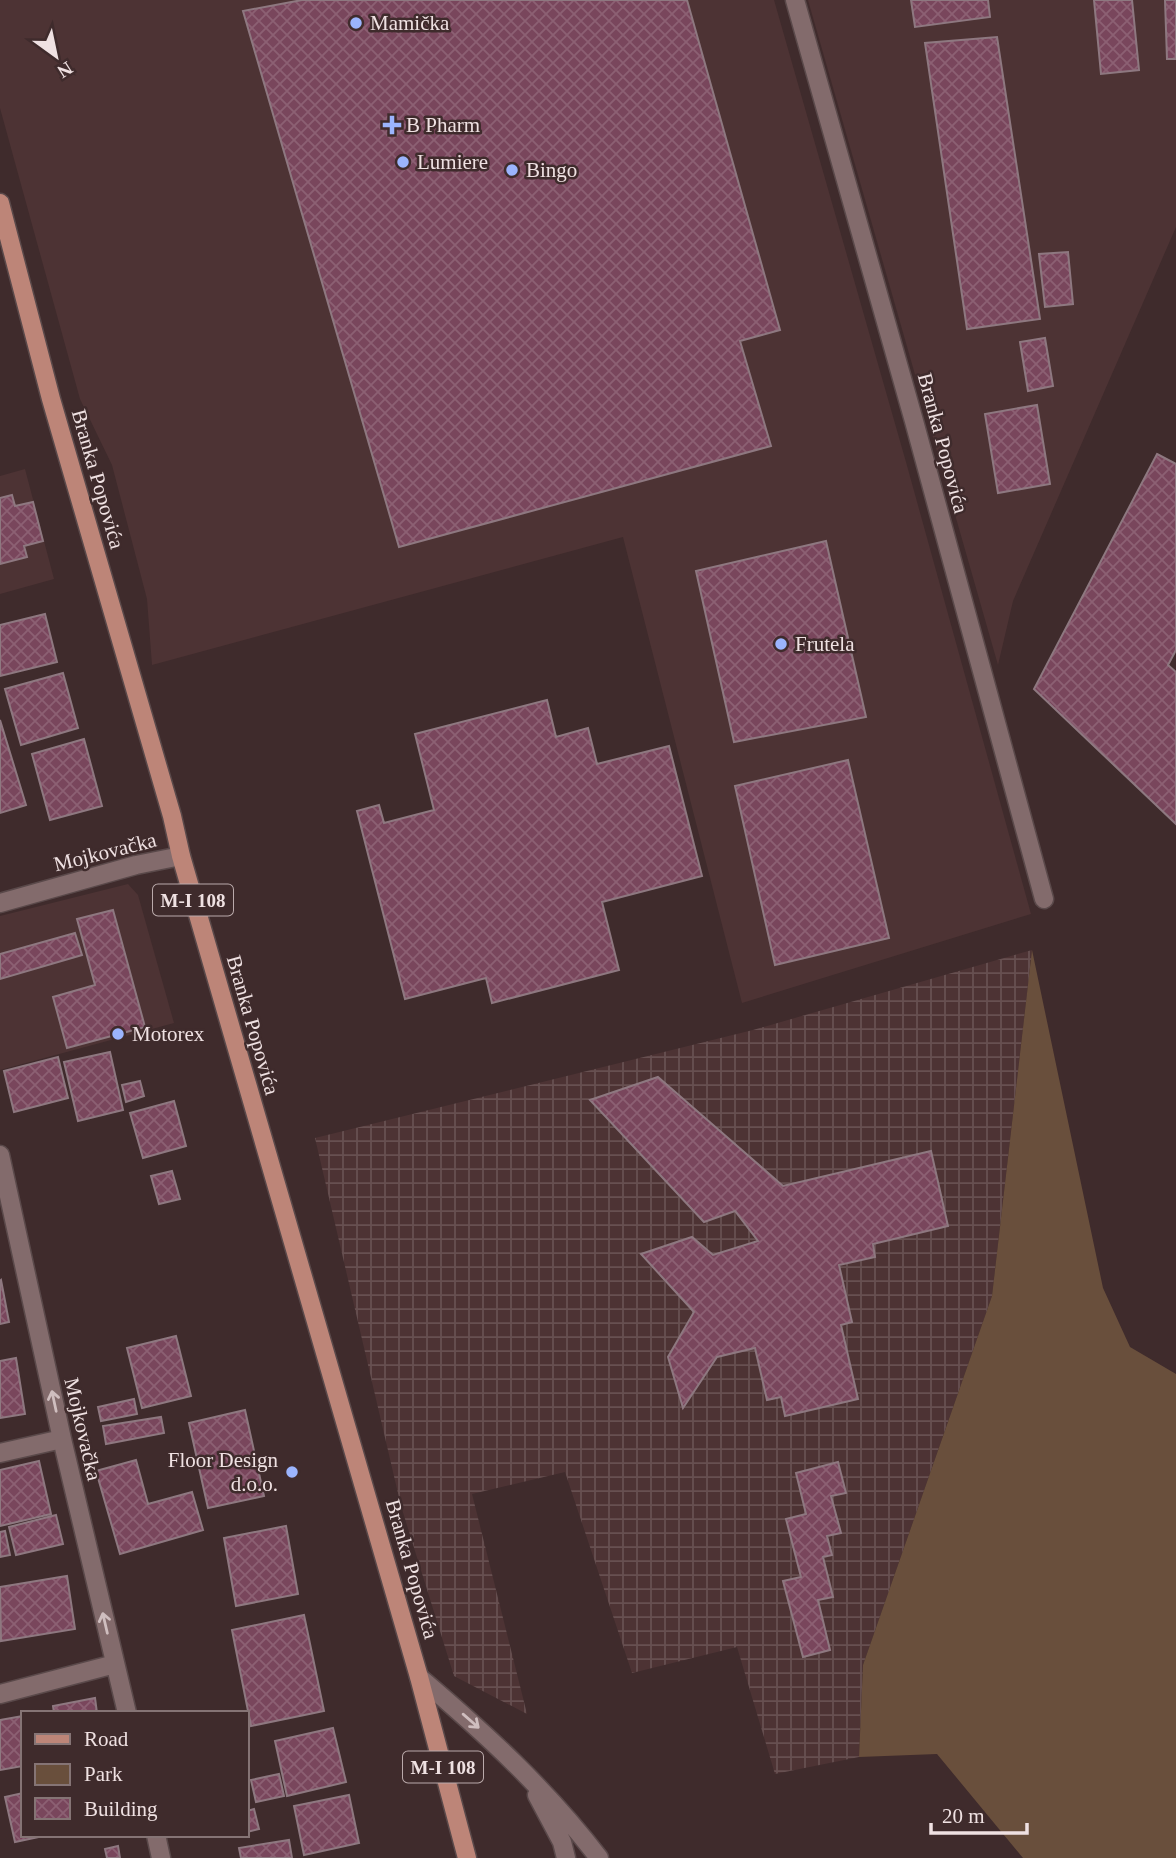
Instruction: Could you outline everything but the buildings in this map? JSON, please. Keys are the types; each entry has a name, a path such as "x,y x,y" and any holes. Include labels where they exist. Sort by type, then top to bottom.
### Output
{"main road":[{"name":"Branka Popovića","path":"0,203 51,399 419,1677 464,1857"}],"street":[{"name":"Branka Popovića","path":"795,0 914,421 1044,899"},
{"name":"Mojkovačka","path":"0,903 136,865 181,856"},
{"name":"Mojkovačka","path":"0,1158 62,1439 127,1711"},
{"path":"0,1453 62,1439"},
{"path":"0,1694 115,1664"},
{"path":"419,1677 490,1737 568,1818 599,1858"},
{"path":"528,1776 562,1842 566,1858"},
{"path":"528,1776 575,1842 582,1858"},
{"path":"156,1837 161,1858"}],"shaded area":[{"path":"0,0 774,0 1031,914 742,1003 623,537 152,665 147,599 112,465 80,399 0,108"},
{"path":"808,0 1176,0 1176,227 1013,601 998,665"},
{"path":"25,469 54,579 0,594 0,476"},
{"path":"128,884 138,895 174,1023 0,1070 0,916"},
{"path":"1032,950 992,1296 863,1665 859,1757 775,1774 737,1647 632,1673 565,1472 472,1494 527,1714 454,1676 401,1506 315,1138 753,1030"}],"green space":[{"path":"1032,950 1103,1288 1130,1347 1176,1374 1176,1858 1023,1858 937,1754 859,1757 863,1665 992,1296"}],"place":[{"name":"Mamička","path":"356,23"},
{"name":"B Pharm","path":"392,125"},
{"name":"Lumiere","path":"403,162"},
{"name":"Bingo","path":"512,170"},
{"name":"Frutela","path":"781,644"},
{"name":"Motorex","path":"118,1034"},
{"name":"Floor Design d.o.o.","path":"292,1472"}]}
